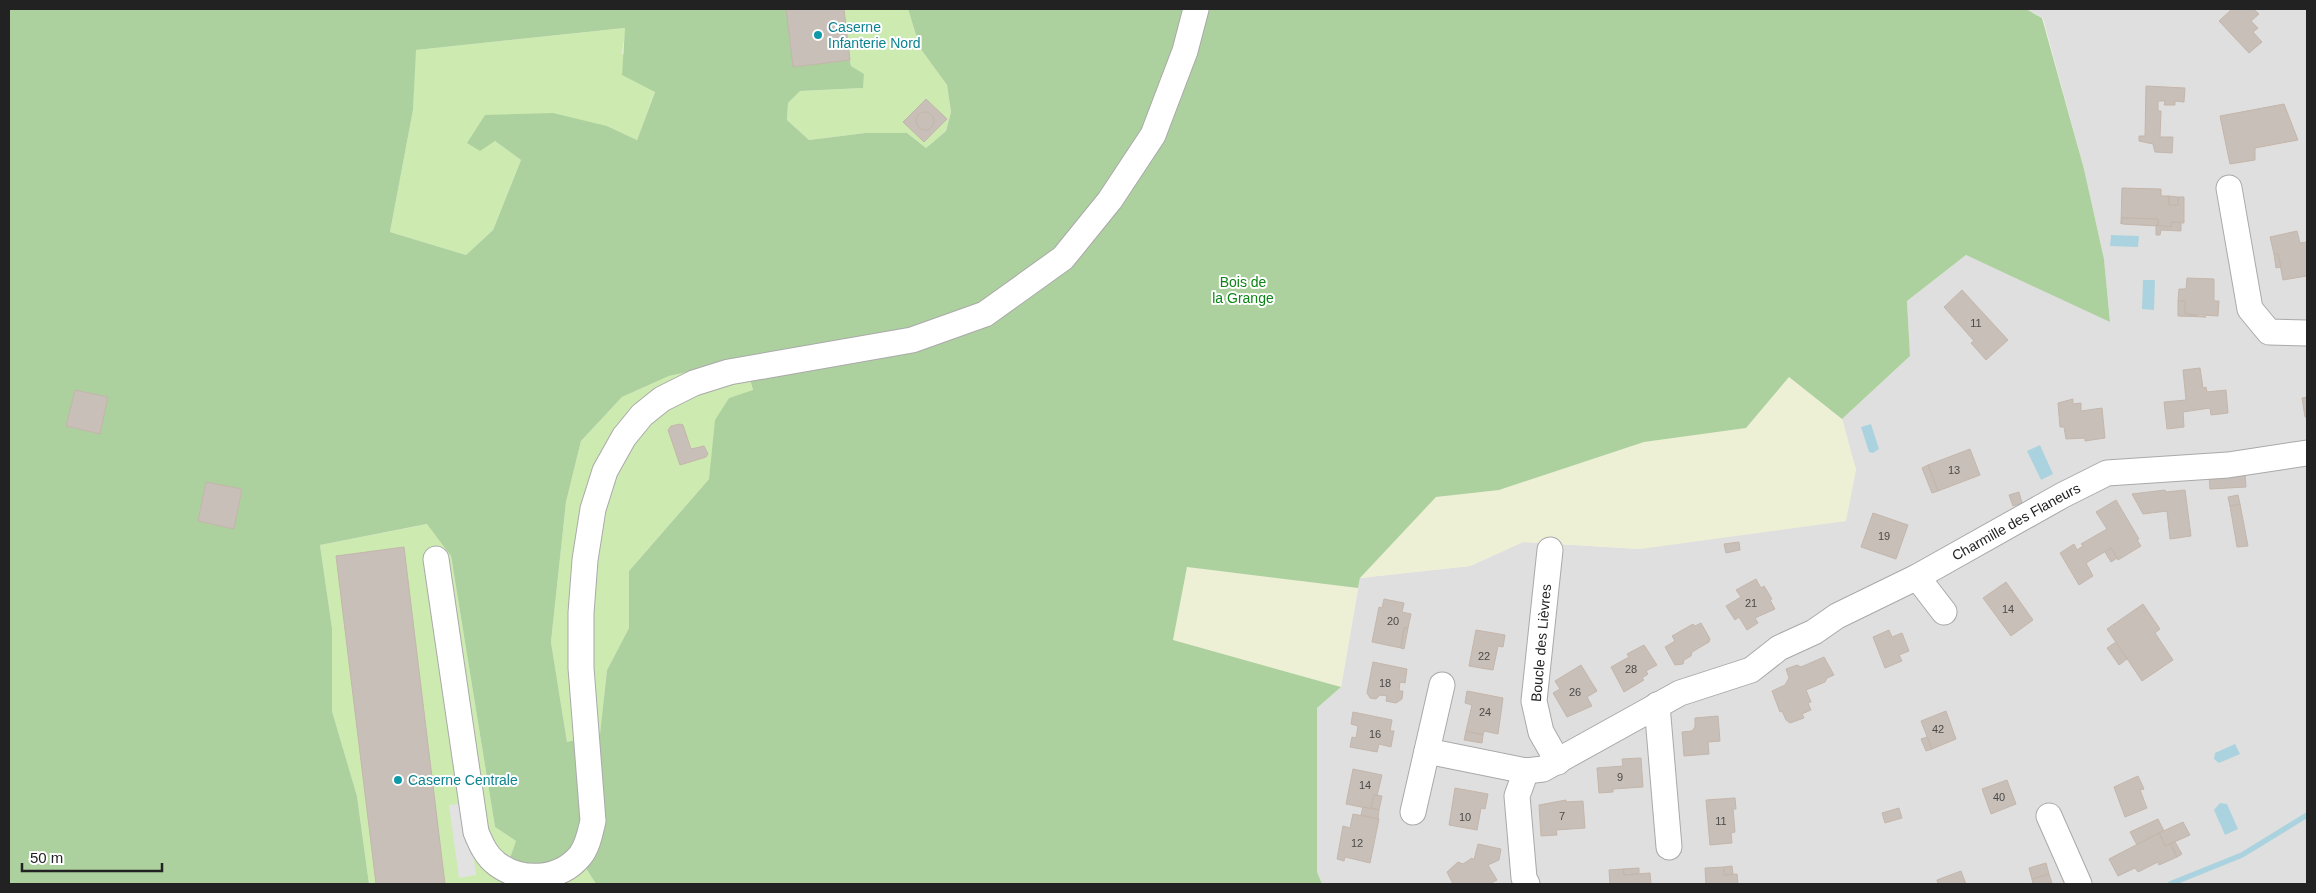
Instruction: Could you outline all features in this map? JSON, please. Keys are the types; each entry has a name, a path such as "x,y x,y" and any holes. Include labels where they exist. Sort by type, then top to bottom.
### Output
{"street":[{"path":"436,559 476,832 483,849 496,863 511,873 530,877 548,876 565,868 579,856 589,840 593,821 581,668 581,613 585,560 593,508 605,471 624,437 642,415 662,399 694,383 729,372 912,340 985,314 1062,258 1110,200 1152,135 1185,51 1196,9"},
{"path":"2229,188 2250,309 2269,332 2307,334"},
{"name":"Charmille des Flaneurs","path":"1657,705 1680,693 1751,670 1779,648 1814,632 1837,616 1917,576 2063,495 2107,473 2228,465 2307,453"},
{"name":"Boucle des Lièvres","path":"1550,550 1534,702 1541,732 1558,762"},
{"path":"1917,576 1944,612"},
{"path":"1413,812 1442,685"},
{"path":"1427,751 1526,771 1543,769 1657,705 1669,847"},
{"path":"1526,771 1517,796 1526,884"},
{"path":"2049,816 2079,884"}],"shaded area":[{"path":"2026,9 2307,9 2307,884 1322,884 1317,873 1317,708 1341,687 1360,578 1470,566 1523,542 1640,549 1856,470 1842,419 1910,356 1907,301 1966,255 2110,321 2104,259 2084,169 2043,18"},
{"path":"466,803 476,875 459,878 449,805"}],"green space":[{"name":"Bois de la Grange","path":"9,9 840,9 851,66 864,74 863,88 800,91 788,103 787,120 809,140 865,133 907,133 926,148 946,131 951,112 947,85 920,48 908,9 2026,9 2042,18 2084,169 2104,259 2110,322 1966,255 1907,301 1910,356 1842,419 1789,377 1746,428 1644,442 1499,490 1436,497 1360,578 1358,588 1187,567 1173,640 1341,687 1317,708 1317,872 1322,884 596,884 579,857 528,884 504,884 502,880 516,841 495,827 451,556 427,524 320,545 332,628 332,711 357,796 369,884 9,884","holes":["625,28 622,75 655,92 637,140 607,126 553,113 485,115 467,143 480,151 495,141 521,160 493,230 466,255 390,232 413,110 416,50","744,360 753,390 729,398 715,420 709,479 629,571 629,628 607,670 600,734 567,742 551,642 566,502 581,441 622,397 669,376"]},
{"path":"840,9 908,9 920,48 947,85 951,112 946,131 926,148 907,133 865,133 809,140 787,120 788,103 800,91 863,88 851,66"},
{"path":"626,28 622,53 655,91 637,140 607,126 495,141 521,160 493,230 466,255 390,232 413,110 415,50"},
{"path":"744,360 753,391 729,398 709,479 629,571 629,628 607,670 600,735 567,742 551,642 566,502 581,441 622,397 669,376"},
{"path":"1789,377 1842,419 1856,470 1846,521 1640,549 1523,542 1470,566 1360,578 1435,497 1499,490 1644,442 1746,428"},
{"path":"428,524 451,556 495,827 516,841 502,880 504,884 369,884 357,796 332,711 332,628 320,545"},
{"path":"1187,567 1358,588 1341,687 1172,640"},
{"path":"579,857 596,884 528,884"}],"water":[{"path":"2111,235 2139,236 2138,247 2110,246"},
{"path":"2143,280 2155,280 2154,310 2142,309"},
{"path":"1871,424 1879,449 1873,453 1869,452 1861,427"},
{"path":"2040,445 2053,474 2041,480 2027,451"},
{"path":"2235,744 2240,754 2219,763 2214,759 2215,753"},
{"path":"2220,803 2227,804 2238,829 2225,835 2214,810"}],"building":[{"name":"Caserne Infanterie Nord","path":"786,9 844,9 850,60 793,67"},
{"path":"2232,9 2254,9 2259,14 2251,21 2258,28 2253,32 2262,42 2249,53 2219,21"},
{"path":"2146,86 2185,88 2184,102 2175,101 2175,105 2164,105 2165,101 2158,101 2158,111 2161,111 2160,137 2173,137 2172,153 2155,152 2153,144 2139,141 2139,136 2145,136"},
{"path":"926,99 947,119 924,142 903,122"},
{"path":"2284,104 2298,140 2255,148 2255,160 2230,164 2220,116"},
{"path":"925,112 931,115 934,121 931,127 925,130 919,127 916,121 919,115"},
{"path":"2122,188 2161,189 2161,196 2169,196 2169,205 2178,205 2178,197 2184,197 2184,223 2171,222 2171,227 2158,226 2158,219 2122,218 2121,224"},
{"path":"2169,196 2178,197 2178,205 2169,205"},
{"path":"2122,218 2158,219 2158,226 2122,224"},
{"path":"2171,222 2181,222 2181,231 2161,230 2160,235 2156,235 2156,225 2171,227"},
{"path":"2297,231 2300,243 2307,242 2307,276 2283,280 2278,254 2274,254 2270,237"},
{"path":"2274,254 2278,254 2281,267 2276,268"},
{"path":"2187,278 2214,279 2214,301 2219,301 2218,316 2185,314 2185,301 2178,301 2179,289 2186,289"},
{"path":"1962,290 2008,340 1986,360 1971,343 1974,341 1944,307"},
{"path":"2178,301 2185,301 2185,314 2206,317 2178,316"},
{"path":"2200,368 2203,388 2206,387 2207,392 2226,390 2228,413 2211,415 2210,408 2183,412 2184,427 2167,429 2164,402 2186,400 2183,370"},
{"path":"75,390 108,397 100,434 66,426"},
{"path":"2307,397 2307,417 2305,417 2302,398"},
{"path":"2073,399 2073,404 2081,403 2081,411 2102,408 2105,438 2085,441 2085,438 2066,439 2064,427 2060,427 2058,403"},
{"path":"683,425 691,449 704,446 708,454 706,457 680,465 668,430 671,426"},
{"path":"1970,449 1980,475 1938,491 1928,465"},
{"path":"1928,465 1938,491 1932,493 1922,468"},
{"path":"2245,474 2246,487 2210,489 2209,476"},
{"path":"206,482 242,489 234,529 198,521"},
{"path":"2165,490 2166,492 2185,490 2191,536 2170,539 2167,511 2143,514 2132,494"},
{"path":"2019,492 2022,503 2013,506 2009,495"},
{"path":"2238,495 2240,504 2230,506 2228,497"},
{"path":"2116,500 2139,539 2137,540 2141,546 2118,560 2111,548 2086,563 2093,576 2079,585 2060,553 2074,544 2077,550 2083,546 2081,544 2107,529 2096,512"},
{"path":"2240,504 2248,546 2237,547 2230,506"},
{"path":"1873,513 1908,525 1896,559 1861,547"},
{"path":"1739,542 1740,550 1726,553 1724,544"},
{"name":"Caserne Centrale","path":"404,547 445,884 376,884 336,556"},
{"path":"2111,548 2117,558 2111,562 2105,552"},
{"path":"1756,579 1761,588 1764,586 1772,599 1770,600 1775,609 1755,618 1758,623 1747,630 1739,617 1735,620 1726,606 1741,597 1736,590"},
{"path":"2006,582 2033,620 2011,636 1983,598"},
{"path":"1384,599 1404,603 1402,612 1411,614 1408,628 1404,628 1401,648 1372,642 1379,607 1382,608"},
{"path":"2143,604 2160,629 2155,633 2173,660 2142,681 2107,629"},
{"path":"1701,623 1710,639 1709,642 1692,652 1691,656 1684,660 1683,664 1675,665 1665,647 1675,641 1672,636 1693,624 1695,626"},
{"path":"1404,628 1408,628 1404,649 1401,648"},
{"path":"1476,630 1505,635 1503,647 1498,646 1493,670 1469,666"},
{"path":"1889,630 1892,637 1902,633 1909,651 1899,655 1902,661 1885,668 1873,637"},
{"path":"2116,642 2127,659 2119,665 2107,648"},
{"path":"1644,645 1657,665 1646,671 1648,674 1642,678 1644,680 1624,692 1611,667 1629,657 1627,654"},
{"path":"1824,657 1834,675 1827,678 1825,682 1806,690 1811,702 1808,703 1811,710 1802,714 1804,718 1790,723 1786,720 1782,711 1780,712 1772,691 1785,685 1789,678 1786,669 1797,665 1801,667"},
{"path":"1373,662 1407,669 1405,683 1400,682 1399,691 1403,691 1402,699 1396,703 1386,701 1387,696 1380,695 1376,699 1370,698 1367,693"},
{"path":"1581,665 1597,691 1587,697 1592,706 1567,717 1553,693 1560,689 1555,681"},
{"path":"1467,691 1503,698 1498,734 1484,731 1483,735 1466,731 1472,705 1465,703"},
{"path":"1946,711 1956,739 1932,749 1921,721"},
{"path":"1353,712 1392,720 1390,731 1394,731 1391,747 1379,744 1377,752 1350,747 1352,737 1356,738 1358,726 1351,724"},
{"path":"1718,716 1720,741 1708,742 1709,754 1684,756 1682,732 1692,731 1695,727 1695,718"},
{"path":"1466,731 1483,735 1482,743 1464,740"},
{"path":"1927,737 1932,749 1926,751 1921,739"},
{"path":"1641,758 1643,787 1613,789 1613,792 1599,793 1597,768 1623,766 1622,759"},
{"path":"1353,769 1382,775 1377,796 1374,795 1371,809 1346,804"},
{"path":"2138,776 2144,789 2140,790 2147,808 2125,817 2114,787"},
{"path":"2007,780 2016,804 1991,814 1982,789"},
{"path":"1455,788 1488,794 1485,809 1481,808 1477,830 1449,825"},
{"path":"1374,795 1382,796 1379,810 1371,808"},
{"path":"1735,798 1736,809 1733,809 1735,832 1731,833 1732,843 1710,845 1706,800"},
{"path":"1566,800 1566,802 1583,801 1585,828 1556,830 1557,835 1541,836 1539,805"},
{"path":"1363,807 1379,810 1378,819 1361,815"},
{"path":"1899,808 1902,818 1885,823 1882,813"},
{"path":"1353,814 1379,819 1370,863 1345,857 1344,861 1337,859 1343,826 1350,828"},
{"path":"2158,819 2164,831 2137,845 2130,832"},
{"path":"2183,822 2190,835 2165,846 2159,833"},
{"path":"2159,833 2165,846 2170,844 2177,857 2159,865 2158,862 2138,872 2135,868 2118,876 2109,859"},
{"path":"2175,842 2182,854 2177,857 2171,844"},
{"path":"1478,844 1501,849 1499,860 1488,865 1497,880 1489,884 1453,884 1447,872 1458,862 1463,864 1472,858 1474,860"},
{"path":"2046,863 2049,874 2032,879 2029,868"},
{"path":"1732,866 1733,874 1724,875 1724,867"},
{"path":"1724,867 1724,875 1737,874 1738,884 1706,884 1705,868"},
{"path":"1639,868 1639,874 1624,875 1623,869"},
{"path":"1623,869 1624,875 1650,873 1651,884 1610,884 1609,870"},
{"path":"1961,871 1966,884 1938,884 1937,880"},
{"path":"2049,874 2052,883 2033,884 2032,879"}],"waterway":[{"path":"2170,884 2242,855 2307,815"}],"place":[{"name":"Caserne Infanterie Nord","path":"818,35"},
{"name":"Caserne Centrale","path":"398,780"}]}
